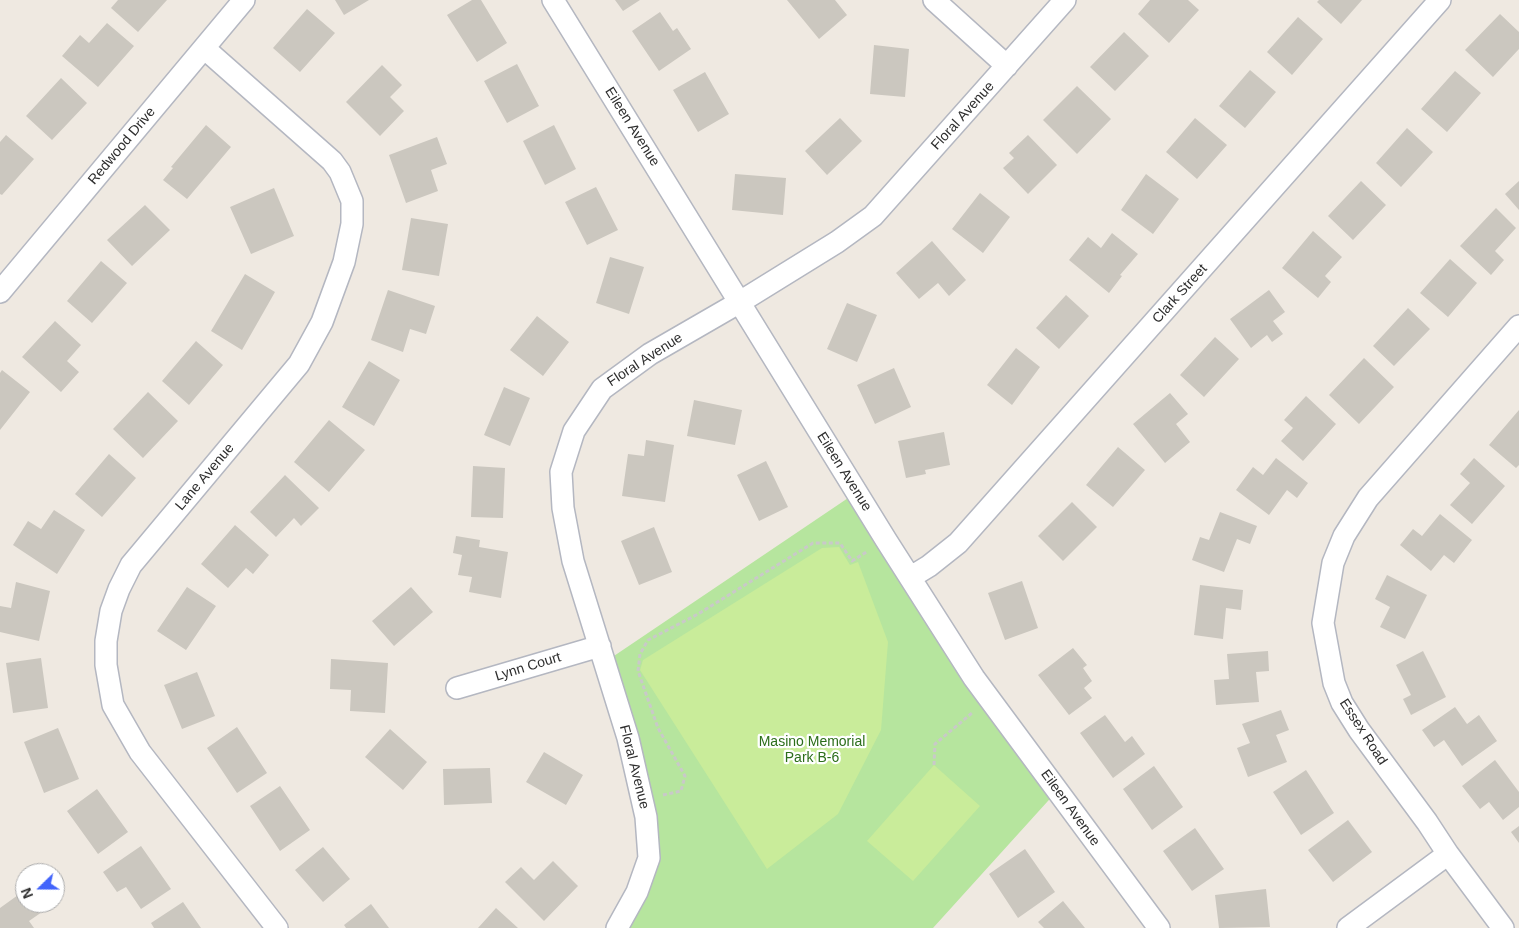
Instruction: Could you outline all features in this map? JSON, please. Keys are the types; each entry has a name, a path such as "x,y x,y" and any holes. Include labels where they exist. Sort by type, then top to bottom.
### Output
{"street":[{"name":"Redwood Drive","path":"0,292 244,0"},
{"name":"Eileen Avenue","path":"553,0 886,540 974,678 1158,928"},
{"path":"934,0 1008,66"},
{"name":"Floral Avenue","path":"617,928 637,892 649,858 646,817 628,738 574,562 563,508 561,472 574,431 602,389 650,354 838,242 874,216 1065,0"},
{"name":"Clark Street","path":"911,577 929,566 958,543 1440,0"},
{"name":"Lane Avenue","path":"204,48 332,161 340,172 352,201 352,224 344,262 322,322 300,364 131,565 111,611 106,640 106,665 113,705 140,752 277,928"},
{"name":"Essex Road","path":"1503,928 1359,730 1342,703 1334,682 1324,623 1333,563 1344,536 1368,498 1519,326"},
{"name":"Lynn Court","path":"457,688 600,646"},
{"path":"1348,928 1448,854"}],"path":[{"path":"643,800 681,791 685,776 658,728 638,671 640,654 648,640 698,614 813,543 840,543 852,561 886,540"},
{"path":"934,765 935,744 990,700"}],"green space":[{"name":"Masino Memorial Park B-6","path":"857,492 1057,791 933,928 617,928 649,858 605,662"},
{"path":"839,547 850,565 858,562 888,642 881,730 838,814 767,869 640,670 643,660 822,548"},
{"path":"934,765 980,806 913,881 867,841"}],"building":[{"path":"118,0 167,0 138,32 111,8"},
{"path":"335,0 369,0 344,15"},
{"path":"472,0 481,0 507,43 477,62 447,15"},
{"path":"615,0 640,0 623,11"},
{"path":"787,0 835,0 847,15 819,39"},
{"path":"1150,0 1188,0 1199,10 1169,43 1138,14"},
{"path":"1319,0 1362,0 1341,24 1317,2"},
{"path":"307,9 335,33 300,72 273,48"},
{"path":"660,12 673,31 677,28 691,49 659,71 632,31"},
{"path":"1500,14 1519,32 1519,49 1493,77 1465,50"},
{"path":"1298,17 1323,39 1292,75 1267,52"},
{"path":"107,23 134,46 98,87 62,56 80,35 89,43"},
{"path":"1124,32 1149,56 1115,91 1090,67"},
{"path":"874,45 909,49 905,97 870,94"},
{"path":"517,64 539,106 507,123 484,81"},
{"path":"382,65 402,85 390,97 404,111 380,136 346,102"},
{"path":"1250,70 1276,92 1245,128 1219,106"},
{"path":"1455,71 1481,93 1447,132 1421,109"},
{"path":"705,72 729,114 698,132 673,90"},
{"path":"61,78 87,103 52,140 26,116"},
{"path":"1077,86 1111,119 1077,154 1043,120"},
{"path":"840,118 862,141 827,175 805,151"},
{"path":"1195,118 1227,145 1197,179 1166,152"},
{"path":"206,125 231,147 187,199 163,180 173,168 171,167"},
{"path":"554,125 576,169 545,185 523,141"},
{"path":"1407,128 1433,152 1401,187 1376,163"},
{"path":"6,135 34,159 2,195 0,194 0,142"},
{"path":"1028,135 1057,165 1028,194 1003,168 1014,158 1009,153"},
{"path":"437,137 447,164 431,170 438,191 406,203 389,155"},
{"path":"735,174 786,178 783,215 732,210"},
{"path":"1146,174 1179,199 1153,234 1121,210"},
{"path":"1361,181 1386,205 1353,240 1328,216"},
{"path":"1519,181 1519,210 1505,194"},
{"path":"596,187 618,230 587,245 565,202"},
{"path":"274,188 294,236 251,254 230,207"},
{"path":"980,193 1010,217 983,253 952,229"},
{"path":"145,205 170,230 132,266 107,240"},
{"path":"1496,208 1516,228 1495,251 1504,260 1491,275 1460,246"},
{"path":"411,218 448,224 439,276 402,270"},
{"path":"1313,231 1342,257 1325,276 1331,282 1318,298 1282,268"},
{"path":"1112,233 1138,254 1120,275 1122,276 1109,293 1069,260 1088,237 1101,248"},
{"path":"932,241 966,280 949,296 938,283 919,299 896,273"},
{"path":"610,257 644,267 629,314 596,303"},
{"path":"1450,259 1477,283 1448,317 1420,293"},
{"path":"101,261 127,283 92,323 67,301"},
{"path":"245,274 275,292 242,350 211,331"},
{"path":"388,290 435,306 426,334 410,329 403,352 371,340"},
{"path":"1269,290 1285,312 1273,321 1283,334 1272,342 1267,335 1251,348 1230,319"},
{"path":"1066,295 1089,316 1059,349 1036,328"},
{"path":"847,303 877,315 857,362 827,349"},
{"path":"1408,308 1430,329 1394,366 1373,346"},
{"path":"537,316 569,342 543,376 510,350"},
{"path":"55,321 81,345 67,361 79,372 61,392 22,357"},
{"path":"1215,337 1239,359 1204,397 1180,375"},
{"path":"196,341 223,365 189,405 162,381"},
{"path":"1016,348 1040,367 1012,405 987,385"},
{"path":"1364,358 1394,387 1359,424 1329,395"},
{"path":"369,361 400,380 374,426 342,407"},
{"path":"894,368 911,407 875,424 857,385"},
{"path":"2,370 30,392 0,430 0,373"},
{"path":"504,387 530,398 510,446 484,435"},
{"path":"148,392 178,421 143,458 113,429"},
{"path":"1170,393 1188,414 1176,424 1190,442 1165,463 1133,424"},
{"path":"1306,396 1336,424 1303,461 1281,441 1293,428 1284,420"},
{"path":"694,400 742,410 735,445 687,436"},
{"path":"1519,410 1519,465 1516,468 1489,445"},
{"path":"329,420 365,450 329,492 294,462"},
{"path":"944,432 950,465 925,470 926,474 906,478 898,441"},
{"path":"646,440 674,445 665,502 622,496 628,454 644,456"},
{"path":"1118,447 1145,470 1113,507 1086,485"},
{"path":"109,454 136,478 102,517 75,494"},
{"path":"1276,458 1308,483 1297,498 1287,490 1269,515 1236,490 1253,467 1263,475"},
{"path":"1474,458 1505,486 1472,524 1450,505 1470,483 1460,474"},
{"path":"766,461 788,507 759,521 737,475"},
{"path":"473,466 505,468 503,518 471,517"},
{"path":"285,475 319,508 301,526 294,518 276,537 250,512"},
{"path":"1072,502 1097,527 1063,561 1038,536"},
{"path":"54,510 85,530 57,574 13,545 28,521 41,529"},
{"path":"1220,512 1257,526 1250,544 1237,539 1224,572 1192,560 1200,537 1209,540"},
{"path":"1440,514 1472,540 1454,563 1444,555 1431,571 1400,545 1413,529 1422,536"},
{"path":"235,525 269,555 253,574 246,568 228,588 201,564"},
{"path":"654,527 672,572 639,585 621,541"},
{"path":"456,536 480,540 479,547 508,552 501,598 469,592 472,577 458,575 462,555 453,553"},
{"path":"1387,575 1427,595 1405,639 1380,627 1390,607 1375,599"},
{"path":"1022,581 1038,628 1005,640 988,593"},
{"path":"16,582 50,591 39,641 0,632 0,606 11,608"},
{"path":"1200,585 1243,590 1241,610 1226,608 1223,639 1194,635"},
{"path":"187,587 216,606 186,650 157,631"},
{"path":"411,587 433,612 394,646 372,621"},
{"path":"1073,648 1087,665 1083,668 1092,681 1084,688 1092,698 1069,715 1038,675"},
{"path":"1268,651 1269,671 1256,672 1259,702 1216,705 1214,680 1229,679 1227,654"},
{"path":"1423,651 1446,697 1411,715 1403,699 1411,695 1396,665"},
{"path":"41,658 48,708 13,713 6,663"},
{"path":"331,659 388,663 385,713 350,711 351,690 330,689"},
{"path":"197,672 215,716 182,729 164,685"},
{"path":"1455,707 1467,724 1479,715 1497,741 1462,766 1444,740 1434,747 1422,730"},
{"path":"1281,710 1289,730 1276,735 1287,762 1248,777 1237,748 1250,743 1242,724"},
{"path":"1105,715 1125,742 1132,736 1145,754 1113,778 1080,733"},
{"path":"237,727 267,773 237,793 207,748"},
{"path":"58,728 79,779 44,793 24,742"},
{"path":"390,729 427,762 403,790 365,757"},
{"path":"544,752 583,775 566,805 526,782"},
{"path":"1495,760 1519,792 1519,807 1503,820 1489,802 1480,809 1462,786"},
{"path":"1154,766 1183,807 1152,830 1123,789"},
{"path":"490,768 492,803 444,805 443,769"},
{"path":"1306,770 1334,813 1301,835 1273,792"},
{"path":"280,786 310,830 280,851 250,806"},
{"path":"97,789 128,832 98,854 67,811"},
{"path":"1348,820 1372,852 1333,882 1308,850"},
{"path":"1519,826 1519,843 1511,832"},
{"path":"1195,828 1224,869 1192,891 1163,851"},
{"path":"141,846 171,889 141,909 126,887 117,892 103,872"},
{"path":"323,847 350,879 323,902 295,870"},
{"path":"1025,849 1055,892 1018,918 989,874"},
{"path":"553,861 578,886 544,921 505,882 521,867 534,880"},
{"path":"1266,889 1270,927 1219,928 1215,895"},
{"path":"15,897 15,913 41,913 29,921 34,928 0,928 0,908"},
{"path":"1063,901 1085,928 1044,928 1038,922"},
{"path":"183,902 201,928 154,928 151,923"},
{"path":"371,904 389,928 346,928 344,925"},
{"path":"496,908 518,928 478,928"}]}
